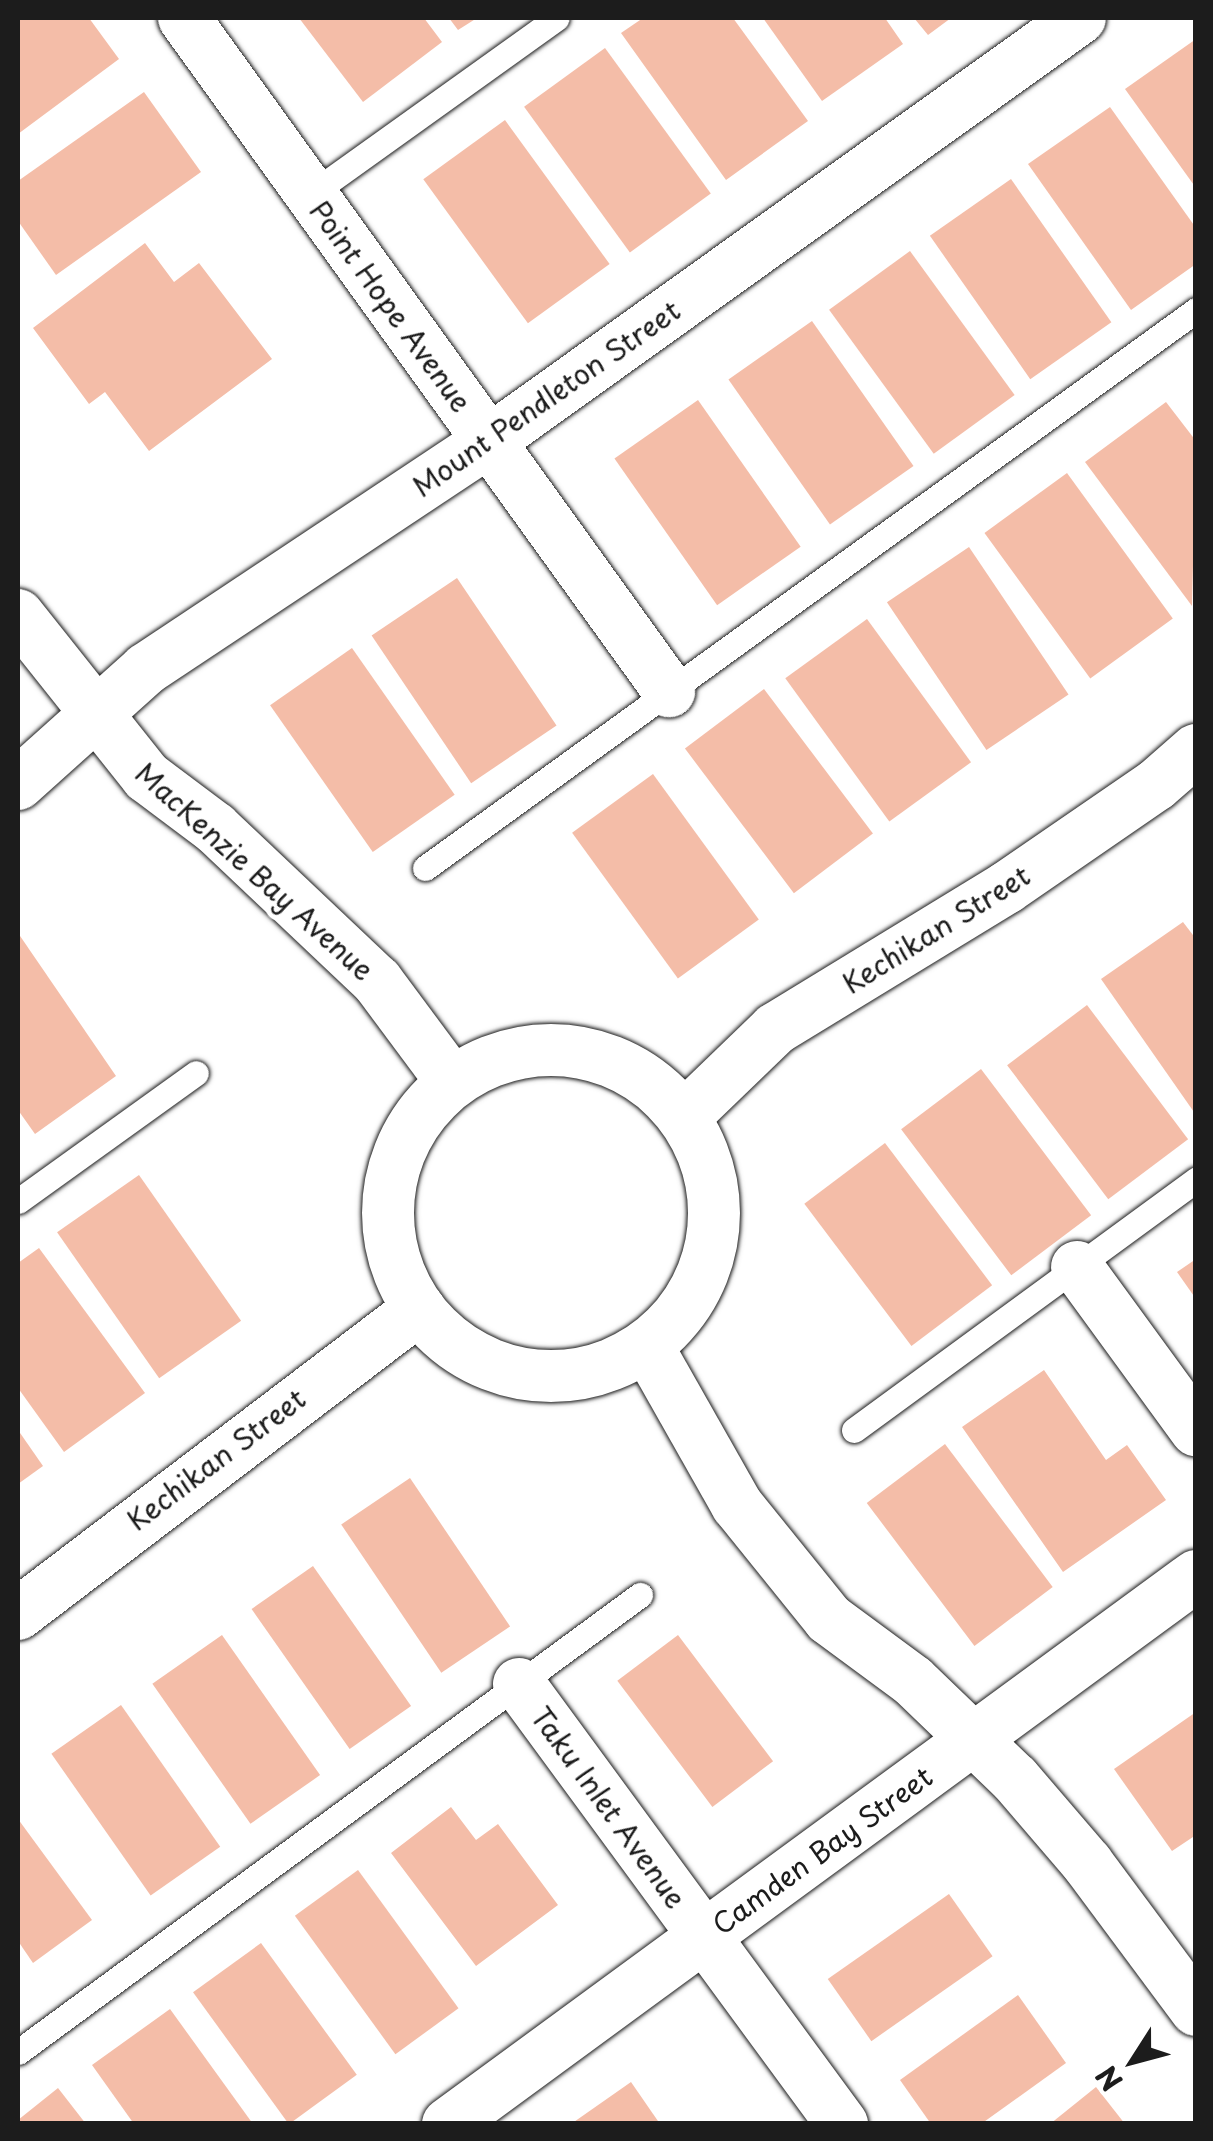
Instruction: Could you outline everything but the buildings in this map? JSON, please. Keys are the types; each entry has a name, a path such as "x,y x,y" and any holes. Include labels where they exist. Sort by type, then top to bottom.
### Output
{"street":[{"name":"Point Hope Avenue","path":"184,18 669,691"},
{"name":"Mount Pendleton Street","path":"18,784 146,669 488,442 1080,18"},
{"name":"MacKenzie Bay Avenue","path":"18,615 147,777 215,828 377,981 452,1082"},
{"name":"Kechikan Street","path":"684,1117 775,1029 1006,888 1156,785 1196,750"},
{"path":"549,1049 600,1056 646,1080 684,1117 707,1163 716,1213 707,1264 685,1310 648,1346 602,1370 552,1377 501,1369 456,1346 419,1310 396,1264 388,1214 395,1164 418,1119 452,1082 498,1058 549,1049"},
{"path":"1077,1267 1196,1430"},
{"name":"Kechikan Street","path":"18,1614 419,1310"},
{"path":"648,1346 737,1505 829,1619 913,1681 973,1739 1087,1863 1196,2010"},
{"name":"Camden Bay Street","path":"448,2124 1196,1576"},
{"name":"Taku Inlet Avenue","path":"519,1684 842,2124"}],"lane":[{"path":"310,194 557,18"},
{"path":"425,868 1196,310"},
{"path":"18,1201 196,1073"},
{"path":"854,1430 1196,1180"},
{"path":"18,2052 640,1594"}]}
